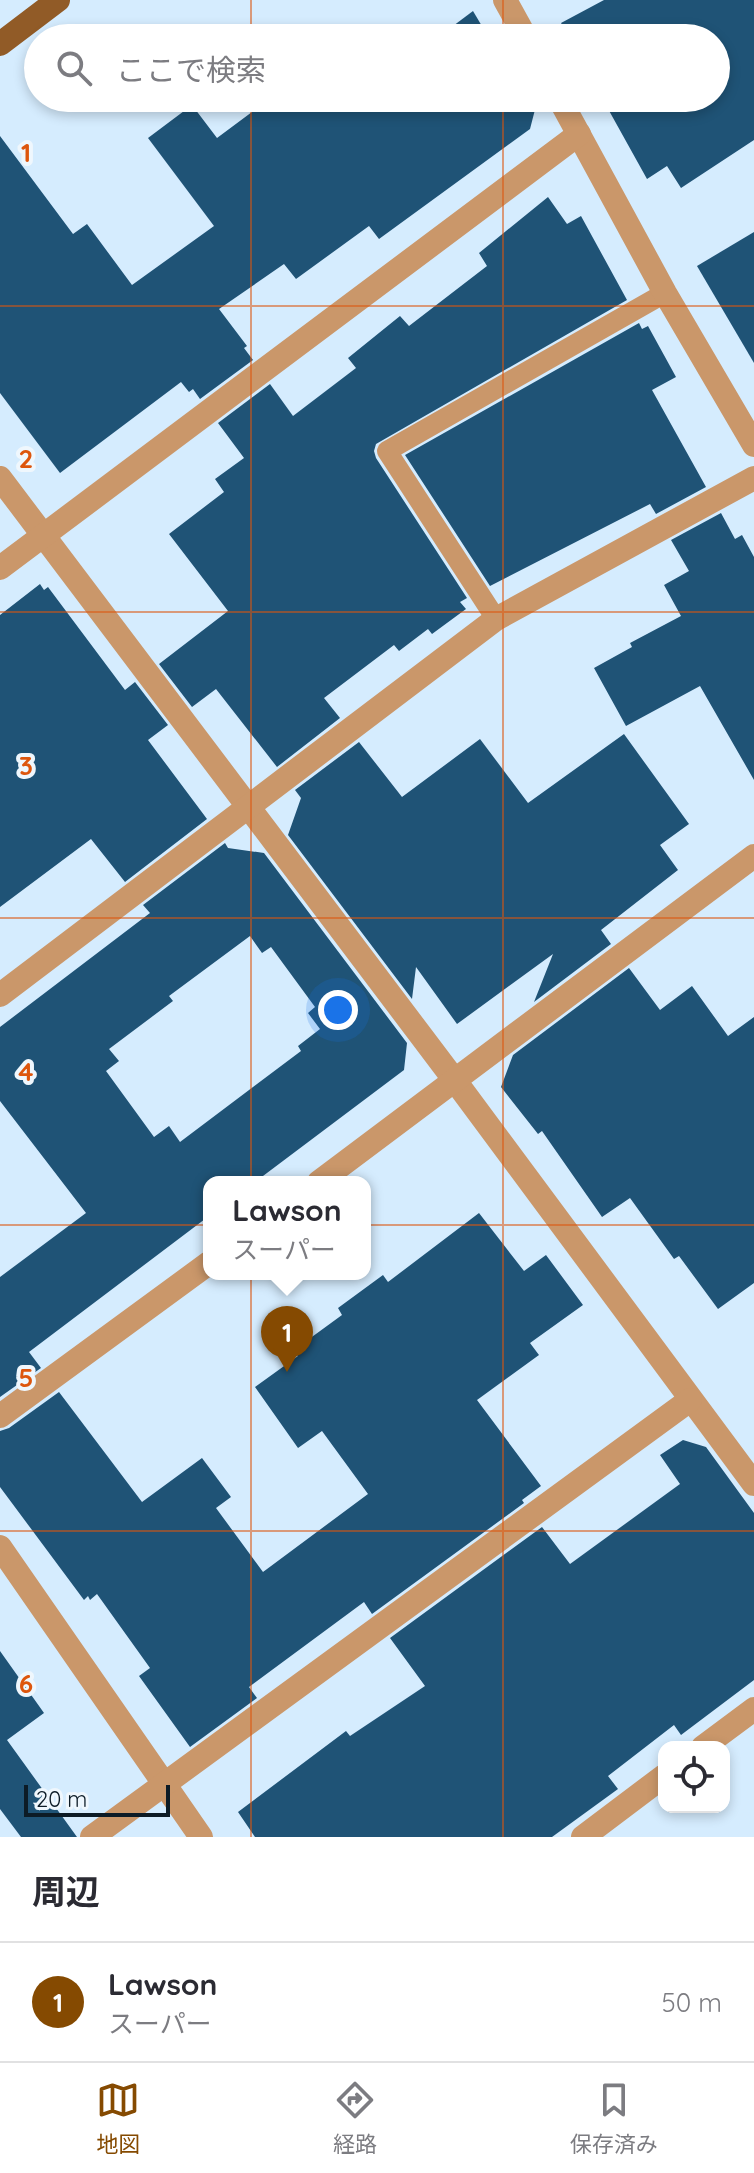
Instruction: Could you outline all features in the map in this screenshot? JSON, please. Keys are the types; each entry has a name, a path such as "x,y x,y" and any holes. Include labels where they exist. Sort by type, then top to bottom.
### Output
{"main road":[{"path":"26,24 58,0"},
{"path":"0,44 24,26"}],"street":[{"path":"505,0 518,24"},
{"path":"567,112 665,293 754,445"},
{"path":"0,568 579,134"},
{"path":"0,478 456,1082 754,1484"},
{"path":"0,995 496,619 754,478"},
{"path":"327,1176 754,856"},
{"path":"0,1416 203,1267"},
{"path":"92,1837 690,1400"},
{"path":"0,1547 201,1837"},
{"path":"711,1741 754,1709"},
{"path":"583,1837 658,1781"}],"lane":[{"path":"496,619 387,451 665,293"}],"building":[{"path":"604,0 754,0 754,140 681,188 667,166 647,179 610,112 730,112 730,24 561,23"},
{"path":"473,11 481,24 456,24"},
{"path":"183,112 197,112 217,138 252,112 534,112 530,129 379,239 369,226 296,279 284,264 219,309 247,346 244,348 253,360 200,399 193,389 189,392 181,382 60,473 0,393 0,136 73,234 87,224 132,285 214,226 148,138"},
{"path":"548,197 567,224 581,216 627,300 376,444 376,458 467,598 460,602 466,609 432,634 428,629 399,651 394,645 324,698 340,718 277,767 216,689 192,707 159,664 228,611 169,534 224,492 215,479 244,458 218,423 270,384 293,416 356,368 348,358 400,316 409,326 487,266 479,253"},
{"path":"754,232 754,363 697,266"},
{"path":"639,323 642,329 648,326 676,377 652,390 706,487 656,514 650,504 490,586 405,455"},
{"path":"721,513 735,539 742,535 754,557 754,780 700,686 626,726 594,668 632,647 630,643 681,616 664,585 689,571 671,540"},
{"path":"40,584 44,590 48,587 125,690 135,682 168,725 148,740 207,819 125,882 91,839 0,907 0,615"},
{"path":"624,734 689,824 660,845 678,870 601,930 611,944 534,1002 553,954 457,1024 416,967 412,999 288,835 301,798 295,790 359,742 402,797 480,739 528,803"},
{"path":"225,843 228,848 264,853 407,1043 404,1070 263,1176 203,1176 203,1221 29,1352 41,1368 0,1397 0,1277 86,1213 0,1101 0,1027 150,913 143,905","holes":["250,936 262,953 271,947 315,1007 308,1013 320,1029 298,1046 301,1051 180,1142 169,1126 154,1137 106,1071 119,1061 109,1049 173,1001 169,996"]},
{"path":"629,968 660,1010 692,986 728,1036 754,1017 754,1283 718,1309 679,1256 674,1259 630,1198 602,1217 542,1131 538,1134 501,1087 513,1055"},
{"path":"479,1213 524,1271 546,1255 583,1305 530,1343 539,1355 477,1400 541,1486 522,1500 524,1503 372,1614 364,1602 249,1687 257,1698 190,1747 139,1676 150,1668 97,1594 90,1600 88,1596 84,1600 0,1487 0,1431 9,1428 59,1392 142,1502 202,1458 231,1497 216,1508 263,1572 368,1494 322,1431 298,1448 255,1387 298,1356 294,1350 342,1315 338,1308 383,1275 388,1282"},
{"path":"683,1440 706,1447 754,1513 754,1680 681,1735 674,1725 608,1776 618,1789 552,1837 255,1837 238,1812 346,1731 350,1736 425,1686 390,1638 542,1527 570,1564 680,1484 660,1455"},
{"path":"0,1651 44,1713 7,1740 77,1837 21,1837 0,1809"}],"place":[{"name":"Lawson","path":"287,1372"}]}
